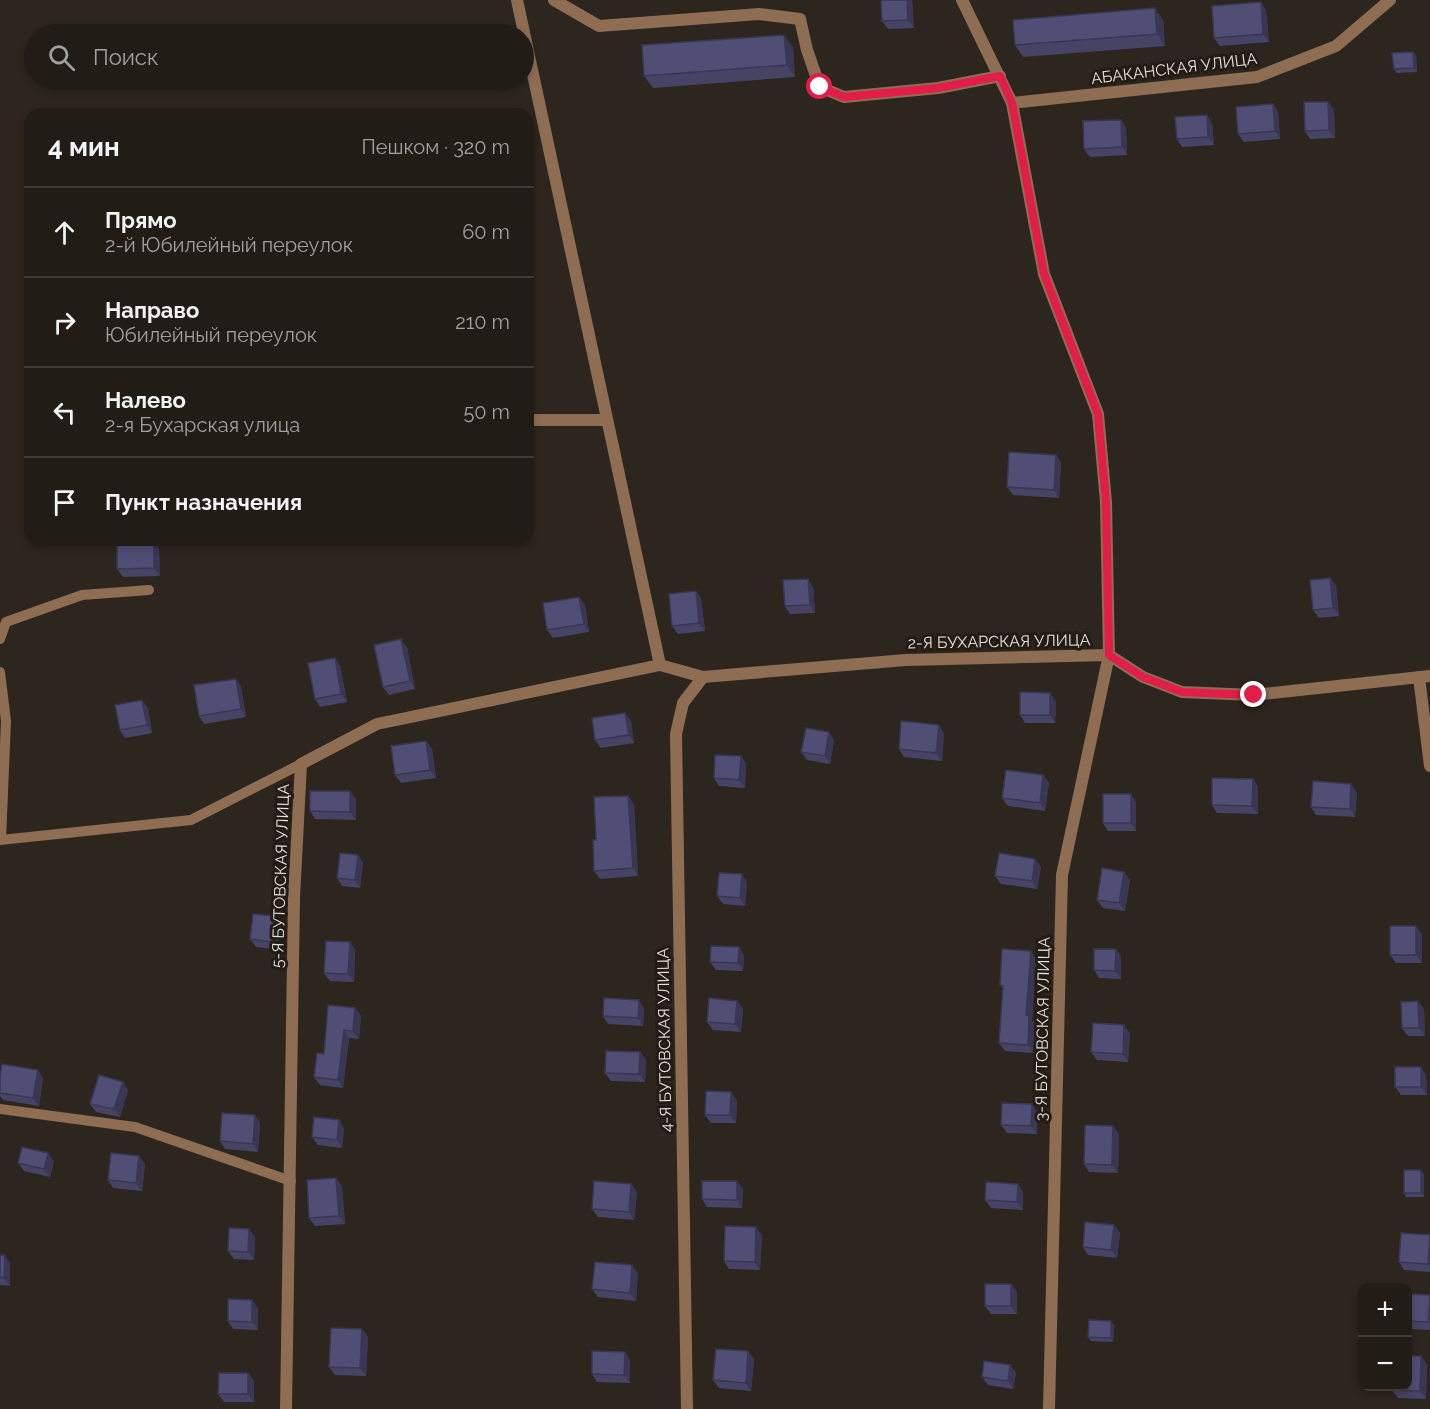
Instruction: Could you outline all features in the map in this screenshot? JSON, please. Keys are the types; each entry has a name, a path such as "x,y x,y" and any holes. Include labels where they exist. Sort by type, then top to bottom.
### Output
{"street":[{"path":"517,0 522,24"},
{"path":"554,0 599,26 759,14 800,19 807,50 820,87 844,97 938,88 1000,76"},
{"name":"3-Я БУТОВСКАЯ УЛИЦА","path":"962,0 1012,103 1044,274 1098,414 1106,502 1109,655 1062,875 1049,1409"},
{"name":"АБАКАНСКАЯ УЛИЦА","path":"1012,103 1257,77 1336,46 1390,0"},
{"path":"534,78 660,665"},
{"path":"534,420 608,420"},
{"name":"2-Я БУХАРСКАЯ УЛИЦА","path":"703,677 906,660 1109,655 1143,677 1182,692 1254,695 1425,677"},
{"name":"5-Я БУТОВСКАЯ УЛИЦА","path":"286,1409 294,898 301,764 377,724 660,665 703,677"},
{"name":"4-Я БУТОВСКАЯ УЛИЦА","path":"687,1409 676,734 683,703 703,677"},
{"path":"1425,677 1430,766"}],"lane":[{"path":"0,639 6,622 82,595 149,591"},
{"path":"0,672 6,721 1,840 191,820 301,764"},
{"path":"0,1109 135,1127 291,1180"}],"building":[{"path":"881,0 907,0 908,20 882,21"},
{"path":"1261,2 1263,34 1214,38 1212,6"},
{"path":"1155,8 1157,34 1015,45 1013,20"},
{"path":"784,35 787,65 644,76 642,45"},
{"path":"1413,52 1414,68 1394,69 1392,53"},
{"path":"1304,102 1328,102 1329,130 1305,131"},
{"path":"1273,104 1275,131 1238,134 1236,107"},
{"path":"1207,115 1208,137 1177,139 1175,117"},
{"path":"1121,120 1122,147 1084,149 1083,121"},
{"path":"1009,452 1056,455 1054,490 1007,487"},
{"path":"117,546 154,546 154,568 117,569"},
{"path":"1330,578 1333,608 1313,610 1310,580"},
{"path":"808,579 810,605 785,606 783,580"},
{"path":"696,591 699,623 672,626 669,594"},
{"path":"579,597 584,624 547,630 543,603"},
{"path":"401,639 410,681 383,687 374,645"},
{"path":"335,658 341,694 315,699 308,663"},
{"path":"236,679 241,709 199,716 194,685"},
{"path":"1020,692 1050,693 1050,715 1020,715"},
{"path":"142,700 147,725 120,730 115,705"},
{"path":"625,713 629,735 595,740 592,718"},
{"path":"901,721 939,725 936,753 899,749"},
{"path":"806,728 829,732 825,756 801,752"},
{"path":"426,741 430,770 395,775 391,746"},
{"path":"715,755 741,756 739,780 714,778"},
{"path":"1006,770 1043,775 1040,803 1002,798"},
{"path":"1212,778 1253,779 1252,806 1212,805"},
{"path":"1313,781 1351,784 1350,809 1311,807"},
{"path":"310,791 350,791 350,812 310,811"},
{"path":"1103,794 1131,794 1131,823 1103,823"},
{"path":"628,796 633,868 594,871 593,840 596,840 594,797"},
{"path":"340,853 358,855 355,880 337,878"},
{"path":"999,853 1035,859 1032,881 995,876"},
{"path":"1102,868 1124,872 1119,903 1097,900"},
{"path":"719,873 742,874 740,898 717,896"},
{"path":"253,914 275,916 272,942 250,939"},
{"path":"1390,926 1416,926 1416,955 1390,955"},
{"path":"326,941 350,942 348,974 324,973"},
{"path":"711,946 739,947 738,963 710,962"},
{"path":"1002,949 1031,951 1026,1015 1029,1016 1028,1045 999,1043 1003,986 1000,985"},
{"path":"1094,949 1116,949 1115,971 1094,970"},
{"path":"604,998 639,1000 638,1018 603,1016"},
{"path":"709,998 737,1001 735,1024 707,1022"},
{"path":"1418,1001 1419,1028 1402,1028 1401,1002"},
{"path":"328,1005 355,1008 353,1031 344,1030 338,1080 314,1077 317,1053 324,1054"},
{"path":"1093,1023 1124,1025 1123,1054 1091,1052"},
{"path":"606,1051 640,1052 639,1074 605,1073"},
{"path":"2,1064 38,1070 33,1098 0,1093"},
{"path":"1395,1067 1421,1067 1421,1087 1395,1087"},
{"path":"99,1075 123,1082 114,1109 90,1104"},
{"path":"706,1091 731,1092 730,1115 705,1115"},
{"path":"1002,1103 1032,1104 1031,1126 1001,1125"},
{"path":"222,1113 255,1115 253,1144 220,1141"},
{"path":"314,1117 339,1120 337,1140 312,1137"},
{"path":"1085,1125 1113,1126 1112,1165 1084,1164"},
{"path":"22,1147 48,1153 44,1169 18,1163"},
{"path":"111,1153 139,1156 136,1183 108,1180"},
{"path":"1404,1170 1421,1170 1421,1193 1404,1193"},
{"path":"336,1178 339,1216 309,1218 307,1180"},
{"path":"594,1181 631,1184 629,1212 592,1209"},
{"path":"702,1181 737,1181 737,1200 702,1199"},
{"path":"986,1182 1018,1184 1017,1202 985,1200"},
{"path":"1085,1222 1114,1225 1111,1250 1083,1247"},
{"path":"725,1226 756,1227 755,1262 724,1261"},
{"path":"229,1228 249,1229 248,1252 228,1251"},
{"path":"1401,1233 1430,1235 1428,1264 1399,1262"},
{"path":"0,1255 5,1255 4,1278 0,1277"},
{"path":"595,1262 632,1265 630,1293 592,1289"},
{"path":"985,1284 1011,1284 1011,1306 985,1306"},
{"path":"1412,1294 1430,1295 1428,1322 1412,1321"},
{"path":"228,1299 252,1300 252,1322 228,1321"},
{"path":"1089,1320 1111,1321 1111,1338 1088,1337"},
{"path":"331,1328 362,1329 360,1368 329,1367"},
{"path":"716,1349 748,1351 746,1383 713,1380"},
{"path":"592,1351 625,1352 624,1375 592,1374"},
{"path":"1412,1356 1421,1356 1420,1391 1412,1391"},
{"path":"984,1361 1010,1365 1008,1381 982,1377"},
{"path":"219,1373 248,1373 248,1394 218,1394"}],"route":[{"path":"820,87 844,97 938,88 1000,76 1012,103 1044,274 1098,414 1106,502 1109,655 1143,677 1182,692 1254,695"}]}
